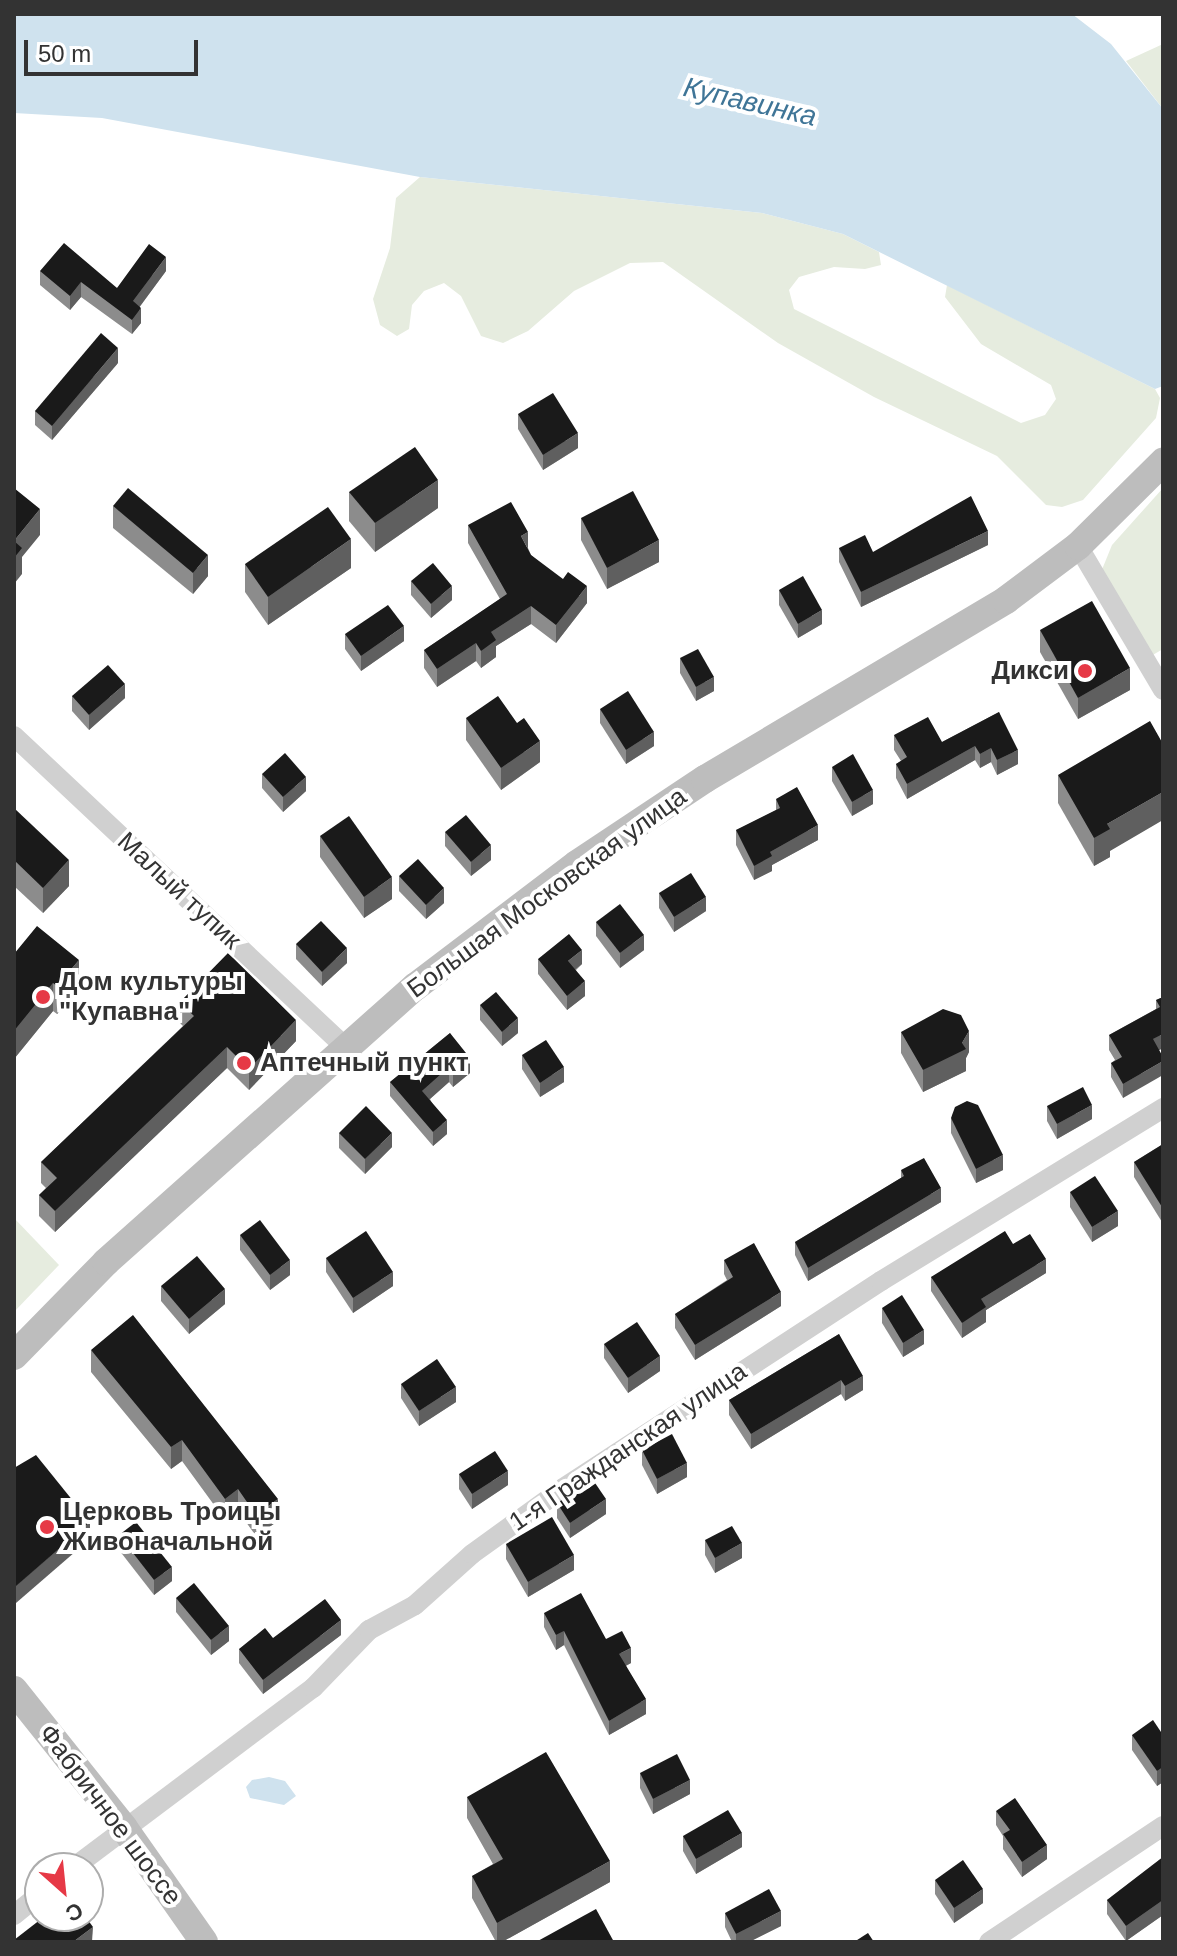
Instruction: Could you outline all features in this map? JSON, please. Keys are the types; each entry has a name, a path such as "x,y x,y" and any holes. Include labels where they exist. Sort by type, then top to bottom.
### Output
{"main road":[{"name":"Большая Московская улица","path":"14,1356 97,1271 344,1046 577,864 705,779 1006,600 1078,546 1163,462"},
{"name":"Фабричное шоссе","path":"14,1690 124,1828 204,1942"}],"street":[{"path":"1078,546 1163,690"},
{"name":"Малый тупик","path":"14,736 344,1046"},
{"name":"1-я Гражданская улица","path":"93,1852 313,1688 369,1630 415,1605 472,1554 627,1444 1163,1108"},
{"path":"989,1942 1163,1826"}],"shaded area":[{"path":"1163,44 1163,109 1126,61"},
{"path":"420,177 762,213 843,234 879,252 881,265 865,269 834,267 799,277 789,290 794,309 1021,423 1045,415 1056,399 1051,385 981,344 945,297 947,285 1155,389 1160,398 1156,418 1083,500 1062,507 1046,505 997,456 874,397 778,343 663,262 630,263 574,291 528,331 503,343 481,336 461,296 444,283 424,291 412,305 409,329 397,336 380,325 373,299 390,248 396,198"},
{"path":"1163,488 1163,649 1151,656 1101,572 1112,545"},
{"path":"14,1218 59,1265 14,1312"}],"water":[{"name":"Купавинка","path":"14,14 1072,14 1111,44 1163,109 1163,386 1155,389 843,234 762,213 420,177 102,118 14,113"},
{"path":"269,1777 285,1781 296,1796 284,1805 250,1798 246,1787 252,1780"}],"building":[{"path":"64,243 117,288 149,244 166,257 133,301 141,308 132,320 81,282 70,296 40,271"},
{"path":"101,333 118,348 52,426 35,411"},
{"path":"553,393 578,433 543,455 518,414"},
{"path":"415,447 438,480 375,523 349,492"},
{"path":"14,488 40,509 14,541"},
{"path":"128,488 208,555 193,573 113,506"},
{"path":"633,491 659,540 607,568 581,518"},
{"path":"971,496 988,531 861,592 839,548 865,535 873,552"},
{"path":"511,502 528,532 521,536 531,555 563,579 568,572 587,586 556,625 531,606 491,632 496,640 481,651 476,643 437,669 424,650 507,594 468,525"},
{"path":"328,507 351,539 268,597 245,564"},
{"path":"14,541 22,548 14,558"},
{"path":"433,563 452,586 431,604 411,581"},
{"path":"803,576 822,610 798,624 779,590"},
{"name":"Дикси","path":"1092,601 1130,668 1078,698 1040,630"},
{"path":"388,605 404,626 361,656 345,634"},
{"path":"698,649 714,677 696,687 680,658"},
{"path":"108,665 125,684 89,715 72,696"},
{"path":"628,691 654,732 626,750 600,709"},
{"path":"498,696 517,723 524,718 540,741 501,768 466,718"},
{"path":"999,712 1018,750 997,760 991,748 980,754 975,746 907,784 896,764 907,757 894,735 928,717 942,742"},
{"path":"1150,721 1163,744 1163,792 1107,824 1110,829 1094,838 1058,775"},
{"path":"285,753 306,777 283,797 262,774"},
{"path":"853,754 873,790 852,802 832,767"},
{"path":"797,787 818,825 770,852 772,856 754,866 736,830 780,808 776,799"},
{"path":"14,808 69,860 43,888 14,860"},
{"path":"466,815 491,845 471,862 445,832"},
{"path":"349,816 392,877 364,897 320,836"},
{"path":"418,859 444,888 426,905 399,876"},
{"path":"691,873 706,897 674,917 659,893"},
{"path":"620,904 644,935 620,953 596,922"},
{"path":"321,921 347,948 322,972 296,944"},
{"path":"37,926 79,960 57,986 53,983 14,1031 14,954"},
{"path":"569,934 582,950 568,961 585,981 567,996 538,959"},
{"path":"228,953 296,1020 249,1069 227,1047 55,1211 39,1195 57,1178 41,1162 194,1016 180,1002"},
{"path":"496,992 518,1018 502,1032 480,1005"},
{"path":"1163,997 1163,1034 1153,1039 1163,1061 1123,1084 1111,1063 1122,1057 1109,1035 1160,1007 1156,1000"},
{"path":"943,1009 961,1015 969,1031 962,1043 966,1049 923,1070 901,1032"},
{"path":"450,1033 470,1058 453,1072 449,1067 422,1091 447,1120 433,1132 390,1082"},
{"path":"546,1040 564,1067 540,1083 522,1055"},
{"path":"1083,1087 1092,1105 1057,1124 1047,1106"},
{"path":"967,1101 978,1105 1003,1155 976,1169 951,1118 955,1107"},
{"path":"366,1106 392,1133 365,1159 339,1133"},
{"path":"1163,1144 1163,1206 1162,1207 1134,1162"},
{"path":"924,1158 941,1188 808,1268 795,1242 904,1176 901,1170"},
{"path":"1095,1176 1118,1211 1092,1227 1070,1192"},
{"path":"260,1220 290,1260 270,1275 240,1235"},
{"path":"366,1231 393,1272 353,1298 326,1258"},
{"path":"1005,1231 1013,1244 1030,1234 1046,1259 981,1299 986,1307 962,1323 931,1277"},
{"path":"754,1243 781,1292 695,1345 675,1314 733,1277 724,1260"},
{"path":"197,1256 225,1289 189,1319 161,1286"},
{"path":"902,1295 924,1330 903,1343 882,1308"},
{"path":"133,1315 278,1499 256,1515 238,1489 225,1499 182,1440 171,1447 91,1350"},
{"path":"637,1322 660,1356 628,1378 604,1344"},
{"path":"839,1334 863,1376 845,1386 841,1380 751,1434 729,1400"},
{"path":"437,1359 456,1387 419,1411 401,1384"},
{"path":"672,1434 687,1463 657,1479 642,1450"},
{"path":"495,1451 508,1471 472,1494 459,1474"},
{"name":"Церковь Троицы Живоначальной","path":"36,1455 90,1522 14,1587 14,1468"},
{"path":"593,1480 606,1499 570,1523 557,1503"},
{"path":"552,1517 574,1555 528,1582 506,1544"},
{"path":"136,1522 172,1567 154,1580 119,1535"},
{"path":"732,1526 742,1543 715,1558 705,1540"},
{"path":"194,1583 229,1626 211,1640 176,1598"},
{"path":"581,1593 606,1639 622,1631 631,1648 619,1654 646,1699 609,1721 564,1631 556,1635 544,1613"},
{"path":"325,1599 341,1620 263,1680 239,1649 265,1628 273,1638"},
{"path":"1153,1720 1163,1735 1163,1767 1157,1771 1132,1735"},
{"path":"546,1752 610,1861 497,1923 472,1876 503,1859 467,1797"},
{"path":"677,1754 690,1780 653,1799 640,1773"},
{"path":"1015,1798 1047,1845 1022,1862 1003,1834 1010,1830 996,1811"},
{"path":"728,1810 742,1833 696,1859 683,1836"},
{"path":"1163,1857 1163,1900 1126,1926 1107,1900"},
{"path":"963,1860 983,1889 954,1908 935,1880"},
{"path":"769,1889 781,1911 736,1934 725,1913"},
{"path":"596,1909 614,1942 536,1942"},
{"path":"24,1932 86,1932 73,1942 14,1940"},
{"path":"868,1933 874,1942 854,1942"}],"place":[{"name":"Дикси","path":"1085,671"},
{"name":"Дом культуры \"Купавна\"","path":"43,997"},
{"name":"Аптечный пункт","path":"244,1063"},
{"name":"Церковь Троицы Живоначальной","path":"47,1527"}]}
